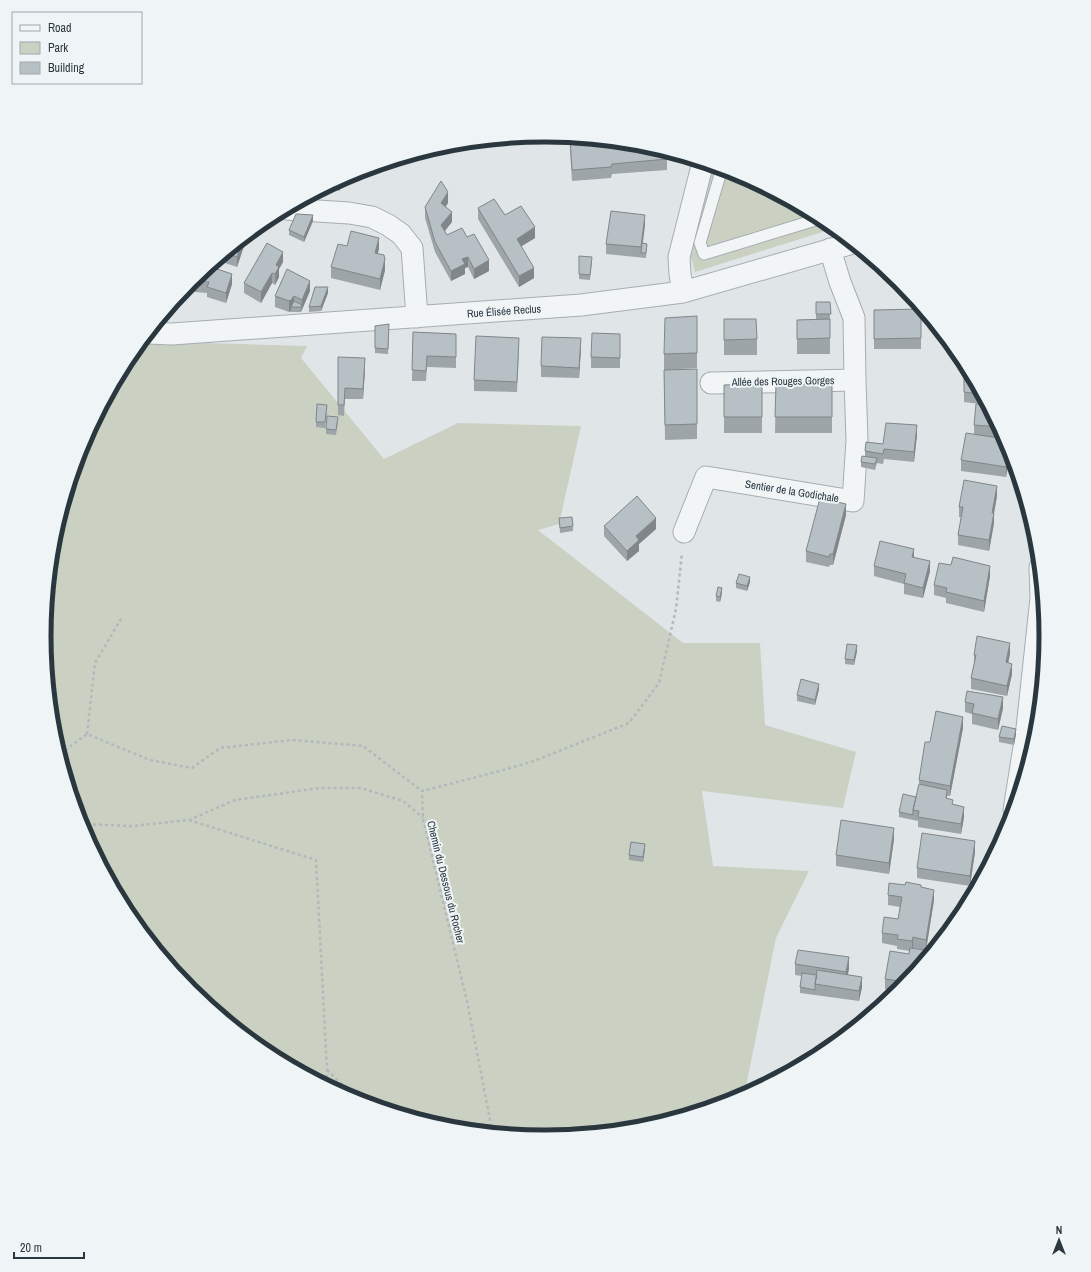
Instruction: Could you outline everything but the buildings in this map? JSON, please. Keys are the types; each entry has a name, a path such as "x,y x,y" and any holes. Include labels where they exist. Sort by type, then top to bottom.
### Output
{"street":[{"path":"683,292 679,257 702,167"},
{"path":"295,210 349,213 372,217 401,234 412,248 417,317"},
{"name":"Rue Élisée Reclus","path":"154,333 172,334 581,305 683,292 848,244"},
{"name":"Sentier de la Godichale","path":"684,532 706,477 853,502 857,440 854,380 854,318 840,282 830,249"},
{"name":"Allée des Rouges Gorges","path":"711,383 854,380"},
{"path":"1019,777 1027,728 1039,614"}],"lane":[{"path":"720,174 700,243 704,254 813,221"}],"path":[{"path":"422,792 534,761 629,723 659,683 676,609 684,532"},
{"path":"65,750 87,734 95,663 122,617"},
{"path":"87,734 150,760 192,768 220,748 292,740 363,746 422,792 423,819"},
{"name":"Chemin du Dessous du Rocher","path":"89,824 132,826 189,820 235,800 320,788 361,788 403,801 423,819 467,1001 492,1127"},
{"path":"189,820 316,860 326,1079"},
{"path":"326,1070 345,1088"}],"green space":[{"path":"708,170 735,179 764,192 793,208 828,230 695,272 687,244"},
{"path":"148,341 307,346 301,358 384,459 458,423 581,426 559,524 538,530 683,643 760,643 765,725 856,752 843,808 702,791 713,866 809,871 776,938 746,1086 743,1086 742,1090 735,1093 673,1114 642,1121 578,1129 513,1129 481,1126 418,1114 356,1093 327,1080 271,1047 219,1008 196,986 153,937 134,911 102,855 77,795 68,764 55,701 51,636 55,571 68,508 77,477 102,417 134,361"}]}
